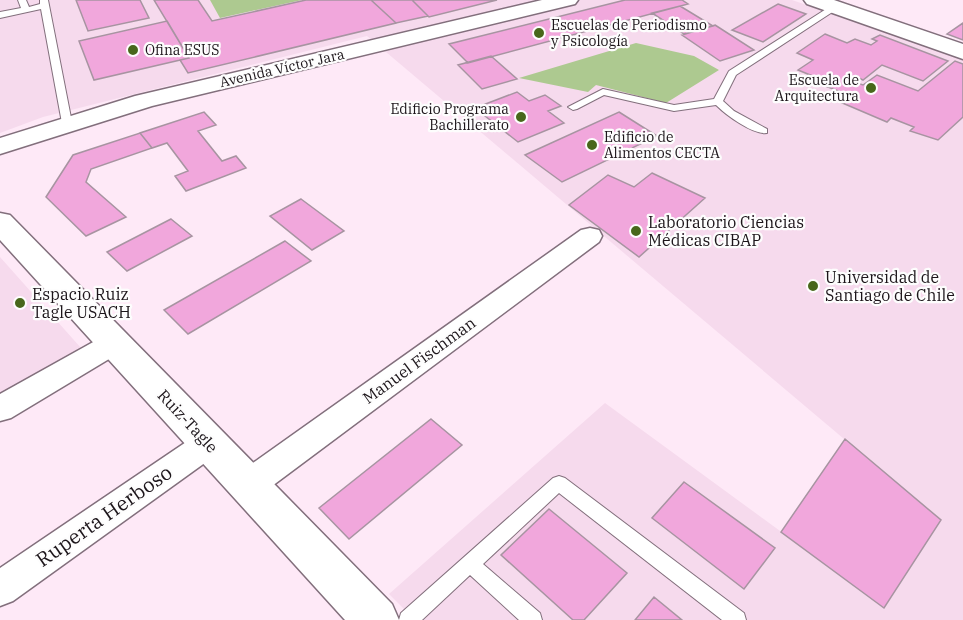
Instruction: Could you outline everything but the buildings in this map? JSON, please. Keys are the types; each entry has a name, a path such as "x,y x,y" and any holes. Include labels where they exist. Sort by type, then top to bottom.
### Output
{"street":[{"name":"Avenida Víctor Jara","path":"0,146 67,123 182,92 567,0"},
{"path":"824,3 963,52"},
{"name":"Ruiz-Tagle","path":"0,222 376,620"},
{"name":"Manuel Fischman","path":"248,484 590,236"},
{"path":"0,409 114,343"},
{"name":"Ruperta Herboso","path":"0,589 209,443"}],"lane":[{"path":"22,0 26,10"},
{"path":"0,15 26,10 45,3 67,123"},
{"path":"718,102 732,73 824,3"},
{"path":"573,107 603,92 674,108 718,102"},
{"path":"718,102 730,113 763,131"},
{"path":"408,620 559,483 737,620"},
{"path":"470,564 533,620"}],"shaded area":[{"name":"Universidad de Santiago de Chile","path":"0,0 792,0 963,59 963,620 415,620 389,594 605,403 884,607 940,520 367,36 43,117 0,133"},
{"name":"Espacio Ruiz Tagle USACH","path":"0,257 81,348 0,394"}],"green space":[{"path":"210,0 302,0 220,18"},
{"path":"636,43 694,56 719,70 666,103 596,85 588,92 519,78"}],"place":[{"name":"Escuelas de Periodismo y Psicología","path":"539,33"},
{"name":"Ofina ESUS","path":"133,50"},
{"name":"Escuela de Arquitectura","path":"871,88"},
{"name":"Edificio Programa Bachillerato","path":"521,117"},
{"name":"Edificio de Alimentos CECTA","path":"592,145"},
{"name":"Laboratorio Ciencias Médicas CIBAP","path":"636,231"},
{"name":"Universidad de Santiago de Chile","path":"813,286"},
{"name":"Espacio Ruiz Tagle USACH","path":"20,303"}]}
